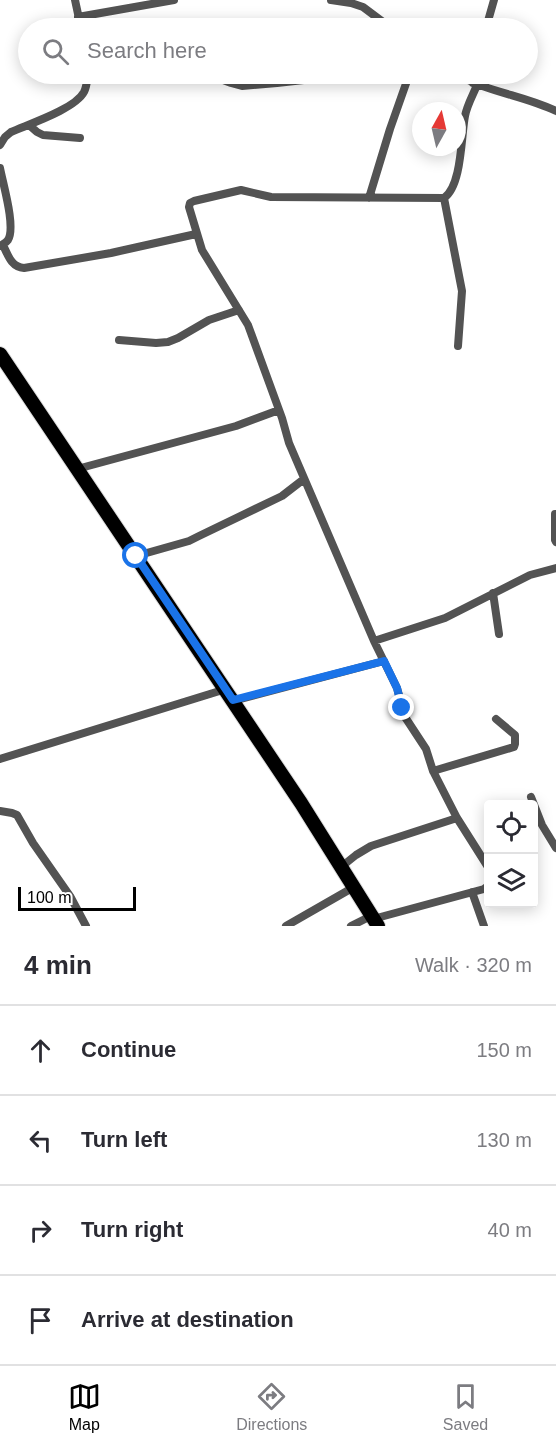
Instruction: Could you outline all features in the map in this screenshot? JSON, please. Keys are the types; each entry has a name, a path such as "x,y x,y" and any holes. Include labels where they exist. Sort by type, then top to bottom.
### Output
{"main road":[{"path":"0,354 301,803 374,920"}],"street":[{"path":"75,0 78,17 174,0"},
{"path":"331,0 363,7 378,18"},
{"path":"489,18 494,0"},
{"path":"0,145 4,137 11,132 56,113 80,98 86,90 87,84"},
{"path":"235,84 242,86 265,84"},
{"path":"369,198 390,129 409,84"},
{"path":"474,84 465,115 460,163 451,190 444,198 271,198 238,190 194,201 189,207 202,249 251,333 289,443 374,641 397,688 405,717 426,749 433,771 457,818 484,859"},
{"path":"483,84 501,93 542,104 556,111"},
{"path":"28,125 43,135 80,138"},
{"path":"0,168 10,220 8,240 2,245 12,263 19,268 111,253 196,234"},
{"path":"444,198 462,291 458,346"},
{"path":"119,340 168,342 208,320 239,310"},
{"path":"77,469 228,428 279,410"},
{"path":"136,556 199,536 282,496 304,479"},
{"path":"555,514 556,542"},
{"path":"374,641 445,618 530,575 556,568"},
{"path":"493,593 499,634"},
{"path":"0,759 229,695 384,661"},
{"path":"433,771 514,747 515,735 496,719"},
{"path":"531,797 542,825 556,848"},
{"path":"0,812 17,815 33,843 70,896 86,926"},
{"path":"341,867 370,846 457,818"},
{"path":"286,926 354,887"},
{"path":"351,926 484,888"},
{"path":"472,892 484,926"}],"route":[{"path":"136,556 233,700 384,661 397,688 402,708"}]}
